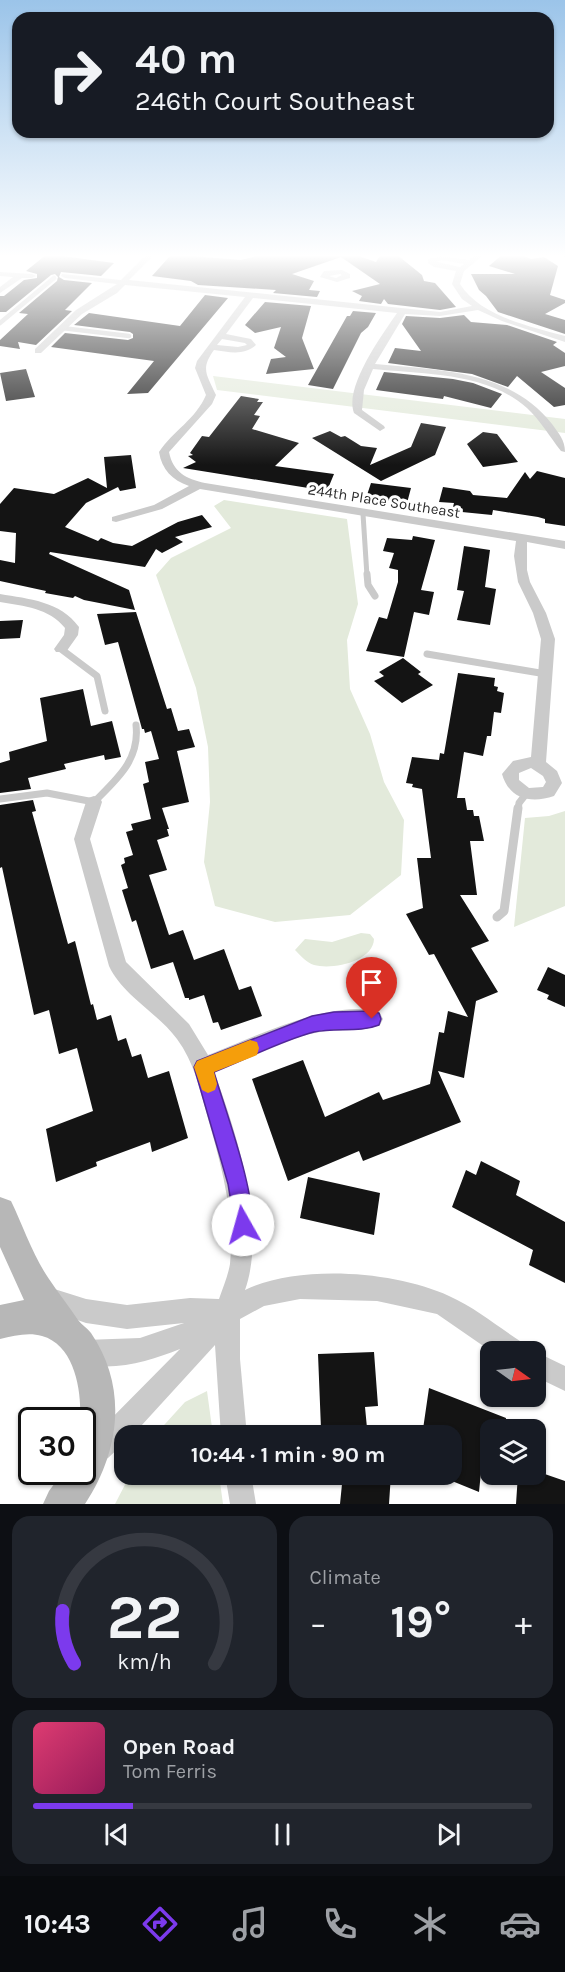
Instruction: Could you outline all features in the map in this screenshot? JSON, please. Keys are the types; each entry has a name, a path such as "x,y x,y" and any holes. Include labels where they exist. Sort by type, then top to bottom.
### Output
{"street":[{"path":"38,351 66,324"},
{"path":"211,347 229,324"},
{"path":"380,428 365,418 355,405 355,399 379,346 394,324"},
{"path":"517,324 565,339"},
{"path":"211,347 245,350 252,345 248,340 220,336"},
{"name":"244th Place Southeast","path":"211,347 201,361 200,368 211,394 208,404 202,414 168,444 164,453 168,468 173,474 199,485 363,514 565,545"},
{"path":"370,366 470,379 497,387 522,399 531,407 565,449"},
{"path":"116,519 158,507 199,485"},
{"path":"522,538 520,560 523,585 546,629 548,639 538,764"},
{"path":"0,598 48,607 67,619 72,627 71,636 61,649"},
{"path":"530,762 550,772 554,783 552,788 541,795 526,794 514,785 510,774 517,765 530,762"},
{"path":"94,802 82,839 118,966 128,980 176,1023 190,1042 203,1067 238,1184 243,1225 241,1267 228,1311 233,1425"},
{"path":"203,1067 312,1024 334,1020 372,1019"},
{"path":"0,1212 14,1246 41,1297 76,1342 94,1370 99,1397 96,1434"},
{"path":"0,1322 27,1317 49,1320 76,1342 116,1353 148,1348 169,1341 263,1294 304,1287 408,1294 441,1305 469,1320 499,1341"},
{"path":"41,1297 86,1311 127,1317 190,1310 228,1311"},
{"path":"96,1451 131,1420 181,1368 228,1311"},
{"path":"546,1369 565,1379"},
{"path":"69,1499 76,1485"},
{"path":"240,1485 243,1504"}],"lane":[{"path":"62,328 129,336"},
{"path":"363,514 368,585 375,596"},
{"path":"61,649 97,676 105,711"},
{"path":"427,654 546,674"},
{"path":"0,798 45,791 94,802 125,772 135,755 138,744 136,725"},
{"path":"497,917 504,911 519,803 526,794"}],"green space":[{"path":"213,376 565,419 565,433 217,390"},
{"path":"224,500 347,519 358,604 347,640 350,689 370,734 384,782 404,820 401,875 350,915 275,922 215,906 204,862 210,802 208,747 196,688 156,575 171,558 231,528 214,506"},
{"path":"565,811 565,906 514,927 525,818 549,816"},
{"path":"361,933 370,934 374,939 372,947 359,959 341,965 314,965 306,961 295,950 305,939 332,942"},
{"path":"207,1391 212,1425 164,1425 185,1402"},
{"path":"125,1485 220,1485 223,1504 115,1504"}],"building":[{"path":"17,324 58,324 36,345 18,342 20,349 0,346 0,340"},
{"path":"75,324 180,326 206,324 148,393 127,394 154,361 51,347 65,333 128,340 133,338 130,332"},
{"path":"306,324 302,338 314,369 266,374 271,359 286,357 274,348 281,327 255,333 245,325"},
{"path":"342,324 370,324 361,333 333,389 308,385"},
{"path":"402,324 507,325 557,342 553,345 565,353 565,366 541,372 565,388 565,405 554,407 517,376 508,387 472,374 388,363 395,348 421,351"},
{"path":"535,324 565,324 565,334"},
{"path":"26,369 35,397 6,401 0,373"},
{"path":"384,372 453,379 473,383 502,394 491,408 444,396 443,399 376,390"},
{"path":"241,396 259,399 257,402 263,402 254,415 260,416 252,429 299,443 275,466 334,474 327,491 183,468 196,462 188,456 193,455 190,453 202,436 209,437"},
{"path":"421,423 446,427 435,455 381,481 312,438 330,431 341,437 345,436 361,446 377,448 370,465 411,447"},
{"path":"483,432 497,434 518,462 483,467 467,444"},
{"path":"131,455 136,488 120,491 118,487 86,503 65,527 98,541 101,538 113,543 132,546 178,522 202,515 212,527 175,537 183,542 162,553 156,549 145,567 50,552 49,554 129,590 135,610 84,600 75,596 73,598 45,593 46,591 0,581 0,560 15,563 16,533 0,531 0,504 14,488 54,494 88,478 107,488 104,457"},
{"path":"537,471 565,478 565,526 545,523 545,519 538,517 493,510 492,515 452,511 454,503 439,502 443,487 470,491 473,495 507,498 525,472 530,479"},
{"path":"371,483 411,488 407,503 366,498"},
{"path":"413,536 435,540 421,590 434,592 429,615 414,612 404,657 366,651 379,617 387,619 398,582 398,570 389,568 394,553 383,551 387,538 412,540"},
{"path":"464,546 490,550 485,587 496,589 490,625 457,620 464,591 457,590"},
{"path":"136,612 167,709 171,708 178,731 189,729 195,747 177,751 189,802 162,808 169,836 157,840 167,870 149,875 169,935 183,930 194,960 224,949 239,990 251,986 262,1016 221,1030 218,1022 213,1023 204,995 189,1000 185,998 173,962 151,969 136,920 132,922 122,890 128,888 121,865 125,863 124,858 133,855 126,832 133,830 131,824 151,819 143,784 149,782 145,762 159,759 151,731 145,733 142,729 118,642 105,645 97,614"},
{"path":"23,620 20,638 0,639 0,621"},
{"path":"403,658 421,672 418,674 433,685 402,703 374,681 384,676 379,672"},
{"path":"458,673 495,678 494,686 498,687 497,691 504,693 501,713 494,712 491,736 487,736 483,756 464,752 457,798 465,798 467,810 473,810 474,816 479,816 484,841 470,841 477,895 460,895 489,941 471,948 498,992 476,1001 464,1078 438,1071 461,1122 363,1161 359,1151 288,1181 252,1079 303,1060 325,1117 379,1092 383,1100 430,1084 439,1032 444,1033 448,1011 468,1017 434,954 429,955 406,914 423,908 417,858 431,858 422,789 406,783 412,757 439,760 440,753 444,754"},
{"path":"83,689 91,726 112,721 121,757 105,760 104,755 64,764 66,769 28,778 31,789 0,793 0,763 10,760 9,752 47,741 40,698"},
{"path":"33,800 36,811 32,812 68,944 75,941 97,1020 111,1015 118,1041 126,1038 132,1057 141,1054 148,1078 169,1071 188,1138 152,1152 150,1142 96,1162 97,1166 56,1182 46,1129 93,1111 77,1048 59,1054 49,1010 34,1015 2,867 0,868 0,805"},
{"path":"548,967 565,975 565,1007 547,999 549,995 537,990"},
{"path":"481,1161 520,1181 516,1195 565,1222 565,1283 529,1265 533,1250 452,1207 466,1170 476,1175"},
{"path":"308,1177 380,1193 374,1235 300,1218"},
{"path":"374,1352 378,1406 365,1407 367,1425 321,1425 318,1354"},
{"path":"429,1388 506,1418 480,1419 479,1492 462,1485 462,1425 424,1425"},
{"path":"546,1474 565,1481 565,1504 516,1504 517,1485 546,1485"},
{"path":"342,1485 390,1485 389,1504 340,1504"}],"slow traffic":[{"path":"208,1084 203,1067 250,1048"}],"route":[{"path":"243,1225 238,1184 203,1067 312,1024 334,1020 372,1019"}]}
